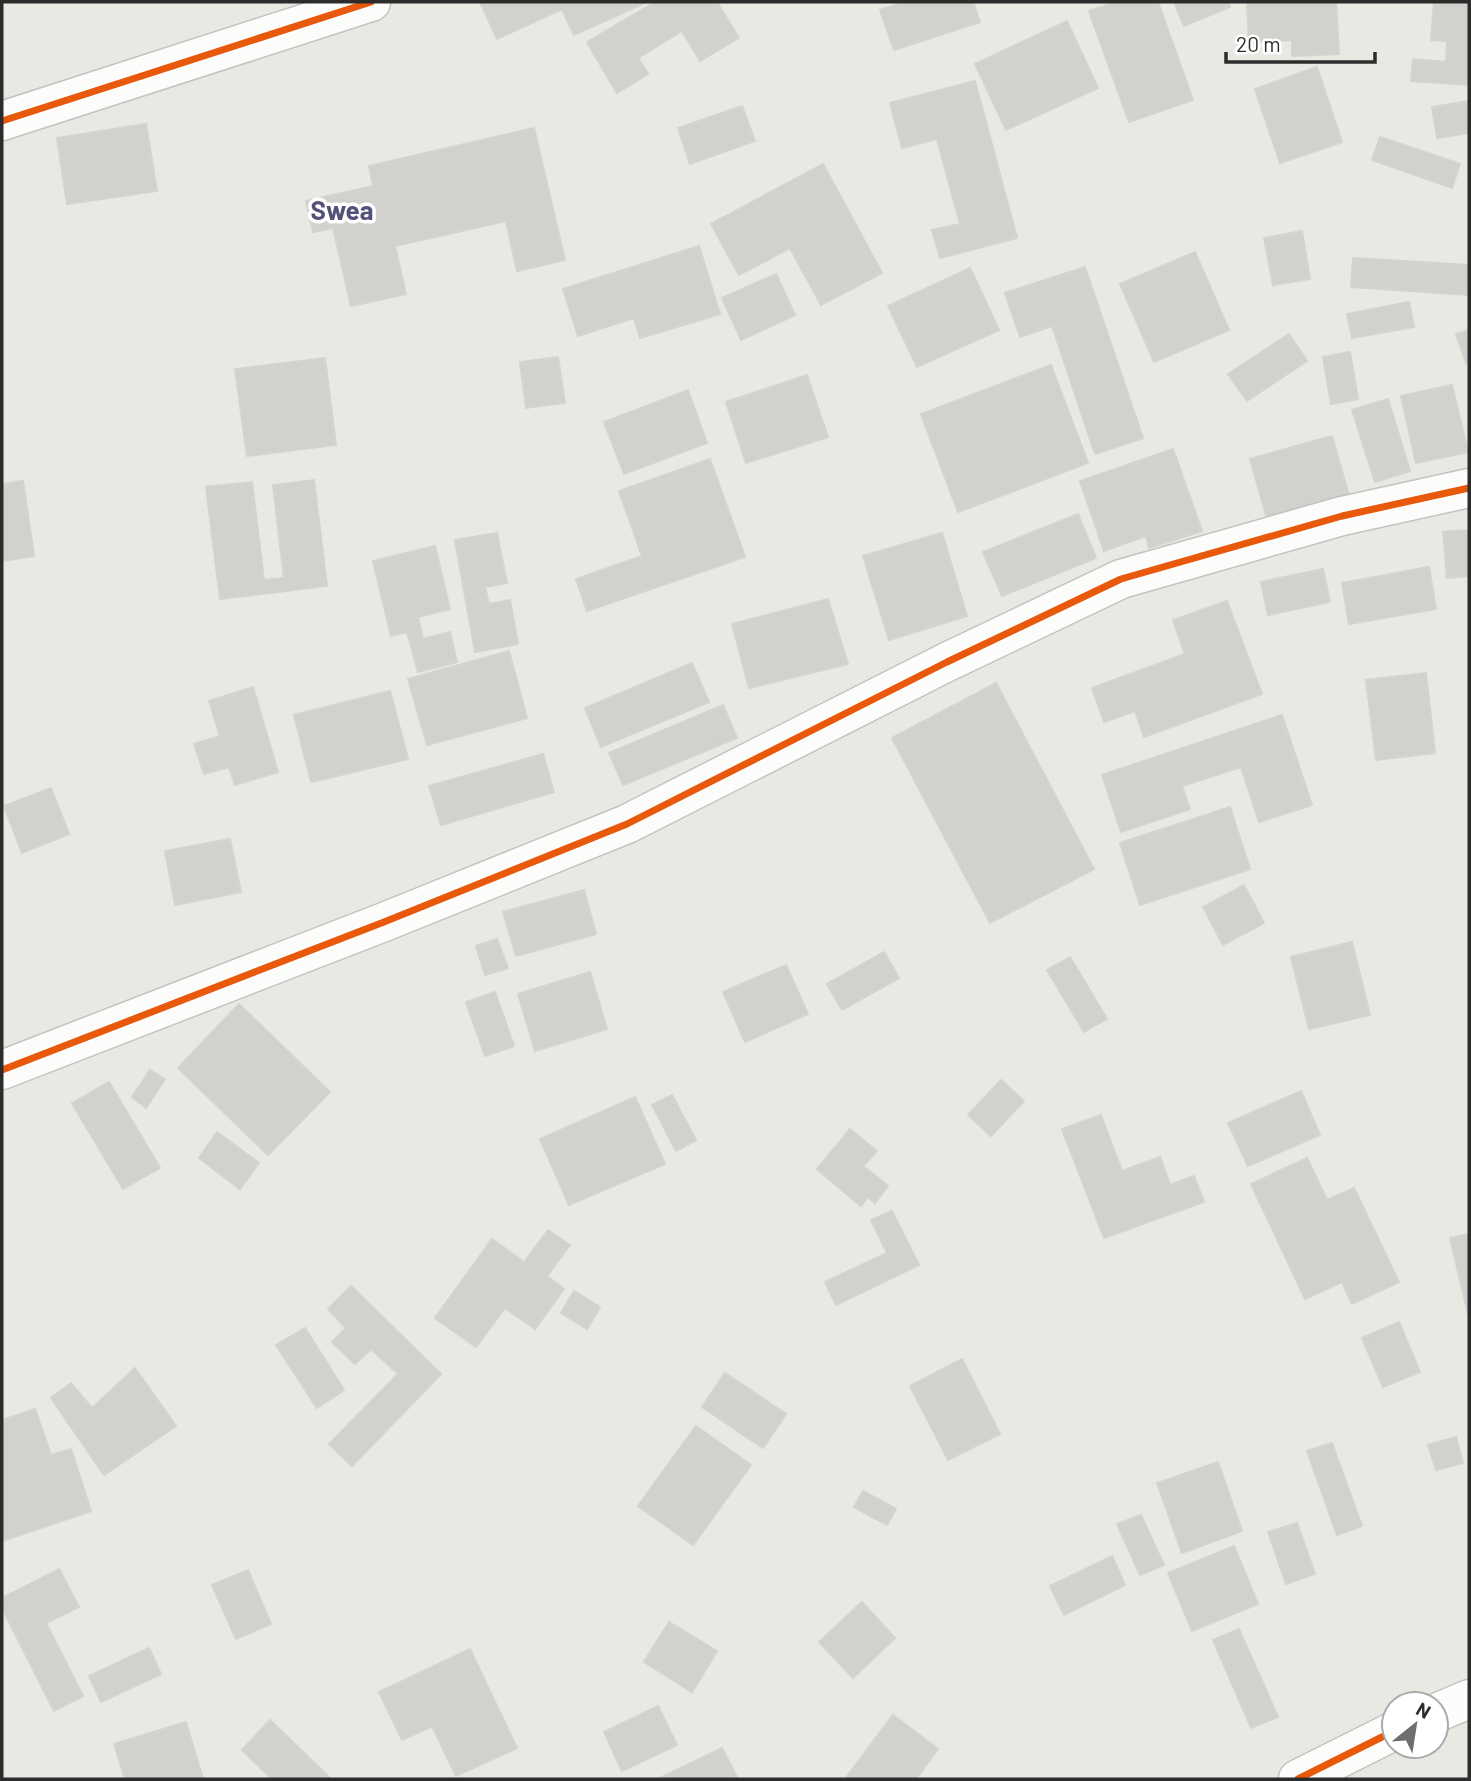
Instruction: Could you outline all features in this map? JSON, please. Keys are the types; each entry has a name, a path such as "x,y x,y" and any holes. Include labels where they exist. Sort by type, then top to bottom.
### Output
{"street":[{"path":"2,121 371,2"},
{"path":"2,1070 384,922 627,824 947,662 1121,579 1342,516 1469,488"},
{"path":"1450,1707 1469,1699"},
{"path":"1298,1779 1380,1738"}],"building":[{"path":"480,2 647,2 574,35 562,9 497,39"},
{"path":"655,2 717,2 739,38 700,61 682,31 638,58 648,74 617,93 587,42"},
{"path":"905,2 973,2 980,22 894,50 880,10"},
{"path":"1117,2 1158,2 1193,100 1129,122 1089,11"},
{"path":"1174,2 1228,2 1230,7 1184,26"},
{"path":"1247,2 1336,2 1339,54 1292,56 1292,40 1249,42"},
{"path":"1434,2 1469,2 1469,85 1411,81 1413,59 1446,62 1447,41 1431,40"},
{"path":"1067,21 1098,88 1006,130 975,64"},
{"path":"1317,67 1342,142 1280,163 1255,89"},
{"path":"975,81 1017,238 940,258 932,230 960,224 937,139 902,148 890,103"},
{"path":"1469,101 1469,133 1437,138 1432,107"},
{"path":"742,106 755,141 690,164 678,128"},
{"path":"146,124 157,191 67,204 57,138"},
{"path":"534,128 565,260 517,271 506,221 395,246 406,294 351,306 333,228 313,232 306,201 373,186 369,166"},
{"path":"1380,137 1460,164 1452,188 1372,160"},
{"path":"823,164 882,273 821,305 790,248 739,275 711,224"},
{"path":"1302,231 1310,279 1273,285 1264,238"},
{"path":"699,246 720,314 640,338 634,318 578,336 563,289"},
{"path":"1195,252 1229,330 1154,362 1120,284"},
{"path":"1353,258 1469,265 1469,295 1351,287"},
{"path":"1085,267 1143,438 1095,454 1052,326 1020,337 1005,293"},
{"path":"970,268 999,330 917,367 888,306"},
{"path":"776,274 795,315 741,340 722,298"},
{"path":"1409,302 1414,327 1352,338 1347,314"},
{"path":"1469,330 1469,362 1466,363 1456,334"},
{"path":"1289,334 1307,361 1247,401 1228,374"},
{"path":"1350,352 1358,399 1331,404 1323,357"},
{"path":"558,357 565,403 526,408 520,362"},
{"path":"325,358 336,445 247,456 235,369"},
{"path":"1051,365 1088,463 958,512 921,414"},
{"path":"807,375 828,437 746,463 726,402"},
{"path":"1452,385 1468,452 1416,463 1401,396"},
{"path":"688,390 707,443 624,474 604,422"},
{"path":"1388,399 1410,471 1375,482 1352,410"},
{"path":"1332,436 1350,499 1268,522 1250,459"},
{"path":"1173,449 1202,531 1149,548 1146,536 1104,551 1080,481"},
{"path":"710,459 745,557 587,611 576,579 642,556 619,491"},
{"path":"314,480 327,586 220,599 206,487 252,482 264,580 284,578 273,485"},
{"path":"23,481 34,556 2,561 2,484"},
{"path":"1078,514 1096,558 1002,596 983,552"},
{"path":"1469,530 1469,576 1447,578 1443,532"},
{"path":"497,533 507,583 485,587 489,604 510,600 518,644 475,652 455,540"},
{"path":"942,533 967,616 889,640 863,556"},
{"path":"435,546 450,609 418,617 423,639 450,632 457,662 418,672 407,632 391,636 373,561"},
{"path":"1429,567 1436,609 1349,624 1342,583"},
{"path":"1323,569 1330,602 1268,615 1261,582"},
{"path":"828,599 848,664 749,688 732,624"},
{"path":"1227,601 1262,694 1144,737 1135,711 1104,722 1092,688 1185,654 1173,620"},
{"path":"509,651 527,718 427,745 408,679"},
{"path":"692,663 709,702 601,747 585,708"},
{"path":"1426,673 1435,753 1376,760 1366,680"},
{"path":"996,683 1094,869 990,923 892,738"},
{"path":"253,687 278,772 235,785 229,767 204,774 194,744 220,736 209,701"},
{"path":"390,691 408,759 311,782 294,715"},
{"path":"723,705 737,738 623,785 609,753"},
{"path":"1282,715 1312,805 1259,822 1241,767 1182,786 1190,809 1121,832 1102,775"},
{"path":"543,754 554,792 441,825 429,786"},
{"path":"51,788 69,834 22,853 4,806"},
{"path":"1230,807 1250,869 1140,905 1120,843"},
{"path":"230,839 241,892 175,905 165,851"},
{"path":"1244,885 1264,923 1223,945 1203,907"},
{"path":"584,890 596,934 516,956 503,912"},
{"path":"497,939 508,968 485,975 476,946"},
{"path":"1352,942 1370,1015 1309,1029 1291,957"},
{"path":"884,952 899,978 842,1010 827,984"},
{"path":"1070,957 1107,1019 1084,1032 1047,970"},
{"path":"786,965 808,1014 745,1042 723,992"},
{"path":"590,972 607,1029 535,1051 518,994"},
{"path":"495,992 514,1046 485,1056 466,1002"},
{"path":"239,1004 330,1092 268,1155 178,1068"},
{"path":"150,1070 165,1079 146,1108 132,1097"},
{"path":"1001,1080 1024,1101 991,1136 968,1115"},
{"path":"109,1082 160,1168 123,1189 72,1103"},
{"path":"1301,1091 1320,1135 1248,1166 1228,1123"},
{"path":"672,1095 696,1140 676,1151 652,1105"},
{"path":"635,1097 665,1164 569,1205 540,1139"},
{"path":"1101,1115 1122,1171 1160,1157 1170,1185 1194,1176 1204,1202 1104,1238 1062,1129"},
{"path":"850,1129 877,1151 863,1166 888,1186 875,1203 868,1197 861,1206 817,1169"},
{"path":"217,1132 259,1163 240,1189 199,1158"},
{"path":"1307,1158 1327,1200 1354,1188 1399,1282 1352,1304 1342,1282 1305,1299 1251,1184"},
{"path":"892,1211 919,1265 836,1305 825,1282 887,1253 871,1220"},
{"path":"548,1230 570,1245 547,1276 564,1289 535,1329 505,1308 476,1347 435,1318 492,1239 524,1262"},
{"path":"1469,1234 1469,1314 1468,1314 1450,1238"},
{"path":"351,1286 441,1374 352,1466 329,1444 398,1374 371,1349 355,1364 332,1342 346,1328 328,1309"},
{"path":"574,1291 600,1307 587,1329 561,1313"},
{"path":"1399,1322 1420,1372 1383,1387 1362,1338"},
{"path":"305,1328 344,1390 317,1408 276,1345"},
{"path":"962,1359 1000,1434 948,1460 910,1386"},
{"path":"135,1368 176,1426 104,1475 51,1398 71,1383 92,1408"},
{"path":"725,1373 786,1414 763,1448 702,1407"},
{"path":"35,1409 51,1455 71,1449 91,1511 2,1541 2,1420"},
{"path":"696,1426 751,1465 693,1545 638,1506"},
{"path":"1456,1437 1463,1463 1436,1470 1428,1445"},
{"path":"1332,1443 1362,1526 1337,1535 1307,1451"},
{"path":"1218,1462 1242,1531 1182,1553 1157,1483"},
{"path":"863,1491 896,1509 887,1525 854,1507"},
{"path":"1141,1515 1164,1565 1140,1575 1117,1524"},
{"path":"1297,1523 1315,1574 1286,1584 1268,1532"},
{"path":"1234,1546 1258,1604 1192,1631 1168,1573"},
{"path":"1112,1556 1125,1585 1064,1615 1050,1586"},
{"path":"59,1569 79,1607 46,1623 83,1696 54,1711 2,1608 2,1598"},
{"path":"248,1570 271,1624 236,1639 212,1585"},
{"path":"862,1602 895,1638 853,1678 819,1642"},
{"path":"669,1622 717,1651 692,1692 644,1662"},
{"path":"1239,1629 1278,1717 1251,1728 1213,1640"},
{"path":"149,1648 161,1674 101,1702 89,1676"},
{"path":"470,1649 517,1748 456,1776 432,1726 402,1740 379,1692"},
{"path":"658,1706 677,1745 622,1771 604,1732"},
{"path":"893,1715 938,1749 916,1779 845,1779"},
{"path":"270,1720 329,1777 327,1779 272,1779 242,1750"},
{"path":"186,1722 203,1779 125,1779 114,1744"},
{"path":"722,1748 738,1779 658,1779"}],"cycle path":[{"path":"2,121 371,2"},
{"path":"2,1070 384,922 627,824 947,662 1121,579 1342,516 1469,488"},
{"path":"1298,1779 1380,1738"}],"district":[{"name":"Swea","path":"342,209"}]}
